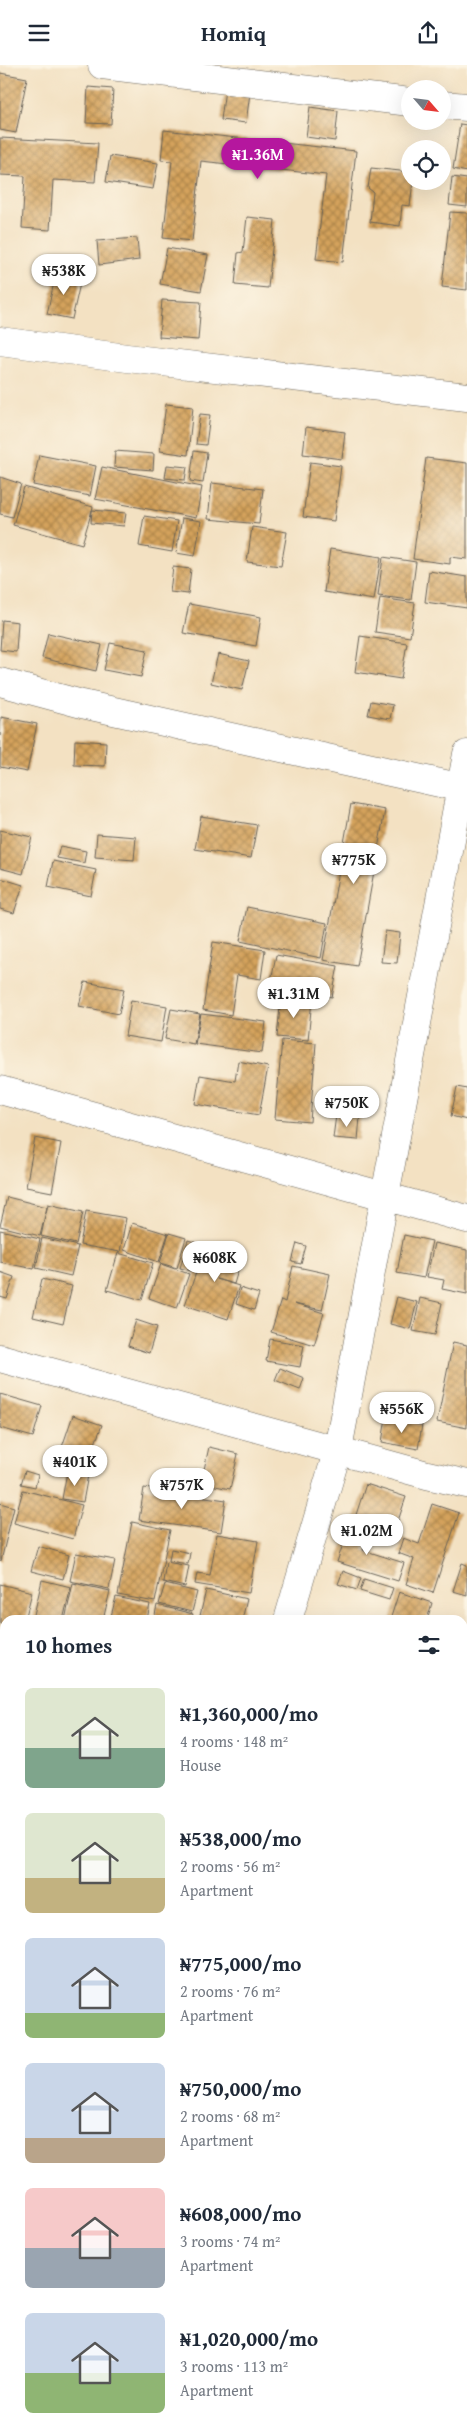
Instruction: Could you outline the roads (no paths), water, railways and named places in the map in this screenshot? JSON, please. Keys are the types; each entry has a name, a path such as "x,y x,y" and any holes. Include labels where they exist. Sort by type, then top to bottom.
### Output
{"street":[{"path":"102,65 401,101"},
{"path":"451,106 467,107"},
{"path":"0,341 127,358 467,397"},
{"path":"0,683 82,704 464,789"},
{"path":"289,1615 338,1449 464,789 467,754"},
{"path":"0,1090 386,1195 467,1219"},
{"path":"0,1358 338,1449 427,1475 467,1484"}]}
